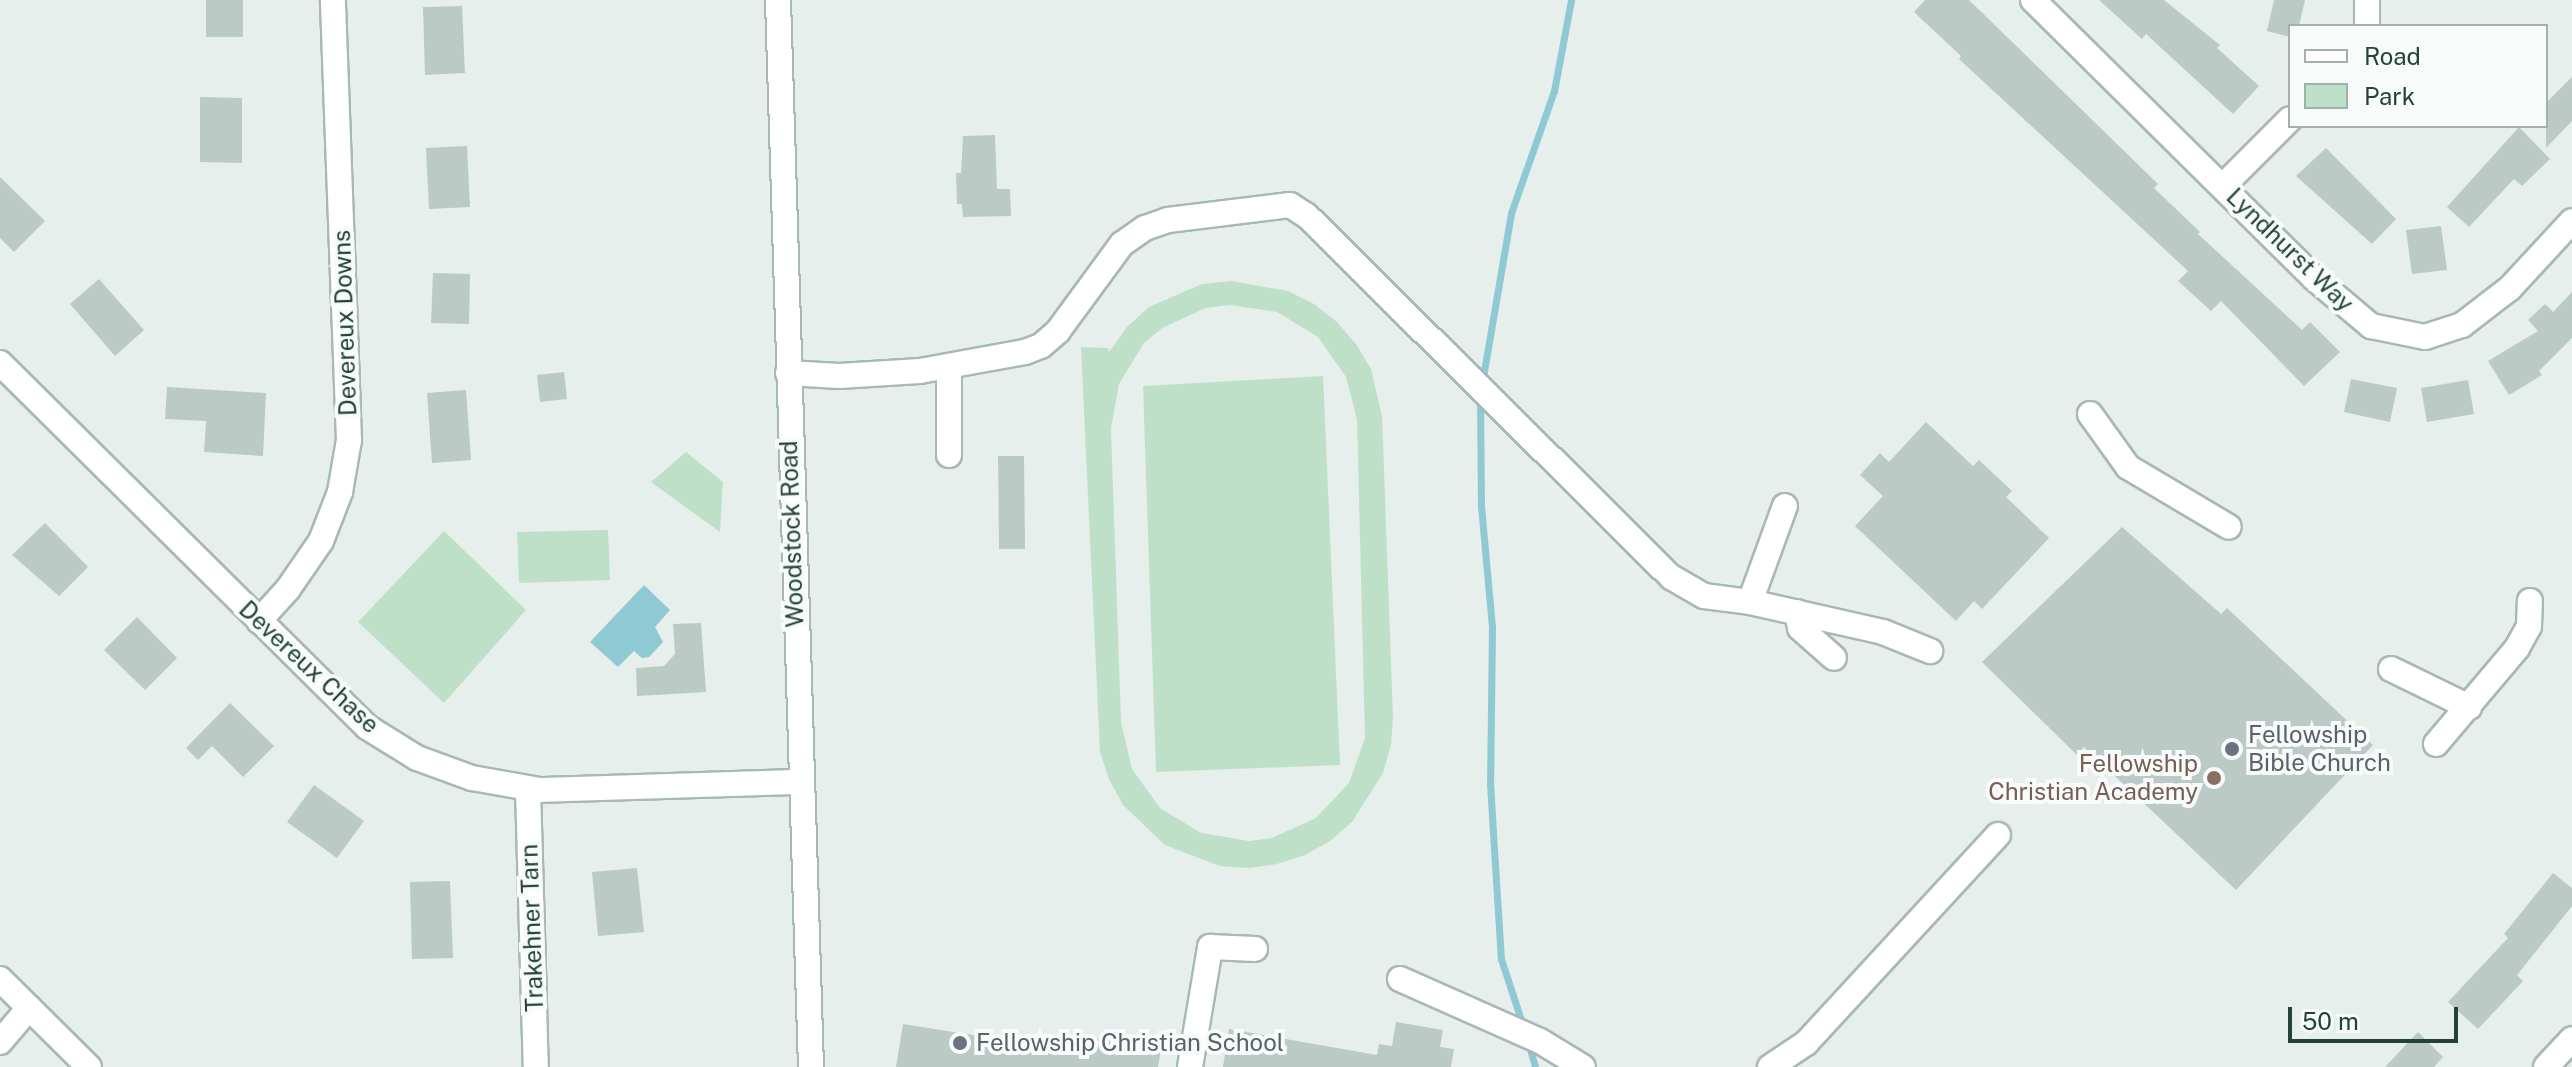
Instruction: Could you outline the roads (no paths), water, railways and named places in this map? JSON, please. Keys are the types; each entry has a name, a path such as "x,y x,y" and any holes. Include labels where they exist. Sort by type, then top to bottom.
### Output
{"street":[{"name":"Devereux Downs","path":"259,621 288,589 321,541 340,492 349,440 333,0"},
{"name":"Woodstock Road","path":"778,0 799,782 811,1067"},
{"name":"Lyndhurst Way","path":"2033,0 2352,312 2371,326 2425,337 2443,333 2480,314 2510,288 2572,221"},
{"path":"2367,0 2367,24"},
{"path":"2224,185 2288,121"},
{"path":"788,373 839,376 949,366 988,361 1041,346 1058,331 1122,244 1145,228 1168,220 1290,205 1307,216 1671,577 1704,596 1750,602 1883,632 1930,651"},
{"name":"Devereux Chase","path":"0,363 367,727 417,758 472,778 528,789 799,782"},
{"path":"949,366 949,455"},
{"path":"2090,414 2128,467 2229,527"},
{"path":"1750,602 1785,506"},
{"path":"2436,744 2517,648 2529,626 2530,601"},
{"path":"1797,612 1800,628 1834,658"},
{"path":"2391,669 2469,707"},
{"name":"Trakehner Tarn","path":"528,789 536,1067"},
{"path":"1770,1067 1806,1043 1998,835"},
{"path":"1190,1067 1210,947 1255,949"},
{"path":"0,979 89,1067"},
{"path":"1400,979 1540,1041 1583,1067"},
{"path":"0,1042 29,1008"},
{"path":"2546,1067 2572,1039"}],"water":[{"path":"644,585 670,610 655,627 663,642 649,657 642,658 634,651 618,667 590,642"}],"waterway":[{"path":"1482,383 1511,213 1554,91 1571,0"},
{"path":"1480,395 1481,506 1492,626 1490,783 1501,959 1523,1026"},
{"path":"1528,1042 1535,1067"}],"place":[{"name":"Fellowship Bible Church","path":"2232,749"},
{"name":"Fellowship Christian Academy","path":"2214,778"},
{"name":"Fellowship Christian School","path":"960,1043"}]}
